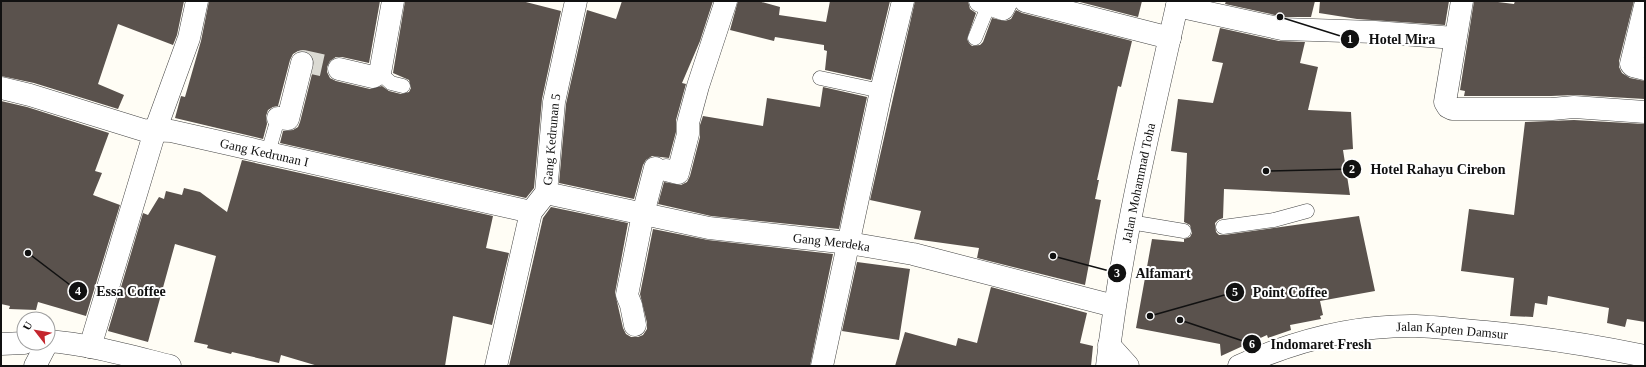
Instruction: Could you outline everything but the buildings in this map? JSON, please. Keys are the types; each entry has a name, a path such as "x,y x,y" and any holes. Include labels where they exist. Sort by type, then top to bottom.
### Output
{"street":[{"path":"90,347 155,131 189,38 196,1"},
{"path":"339,69 373,77 380,73 393,1"},
{"name":"Gang Kedrunan 5","path":"496,366 531,212 546,193 554,102 576,1"},
{"path":"635,325 631,305 627,295 644,214 660,169 678,172 688,134 688,122 698,86 726,1"},
{"path":"822,366 881,91 903,1"},
{"path":"1025,1 1170,38"},
{"path":"1462,1 1445,102 1448,107 1452,109 1552,109 1574,107 1645,112"},
{"path":"1177,4 1282,29 1375,32 1455,38"},
{"name":"Jalan Mohammad Toha","path":"1108,356 1114,306 1130,222 1177,4"},
{"path":"1645,6 1631,64 1633,66 1645,69"},
{"path":"278,118 288,118 302,63"},
{"name":"Gang Kedrunan I","path":"1,88 30,95 143,130 171,131 531,212"},
{"name":"Gang Merdeka","path":"546,193 709,228 849,243 913,254 1114,306"},
{"name":"Jalan Kapten Damsur","path":"1239,366 1292,346 1333,334 1370,329 1416,326 1542,337 1645,356"},
{"path":"56,342 68,342 170,366"},
{"path":"1,344 16,343"},
{"path":"35,366 42,351"},
{"path":"1108,356 1128,366"}],"lane":[{"path":"975,38 992,2"},
{"path":"380,73 391,83 403,86"},
{"path":"820,78 881,91"},
{"path":"268,153 278,118"},
{"path":"1223,227 1274,220 1307,211"},
{"path":"1130,222 1184,230"}],"tunnel":[{"path":"302,63 303,61 339,69"}],"place":[{"name":"Hotel Mira","path":"1280,17"},
{"name":"Hotel Rahayu Cirebon","path":"1266,171"},
{"name":"Essa Coffee","path":"28,253"},
{"name":"Alfamart","path":"1053,256"},
{"name":"Point Coffee","path":"1150,316"},
{"name":"Indomaret Fresh","path":"1180,320"}]}
